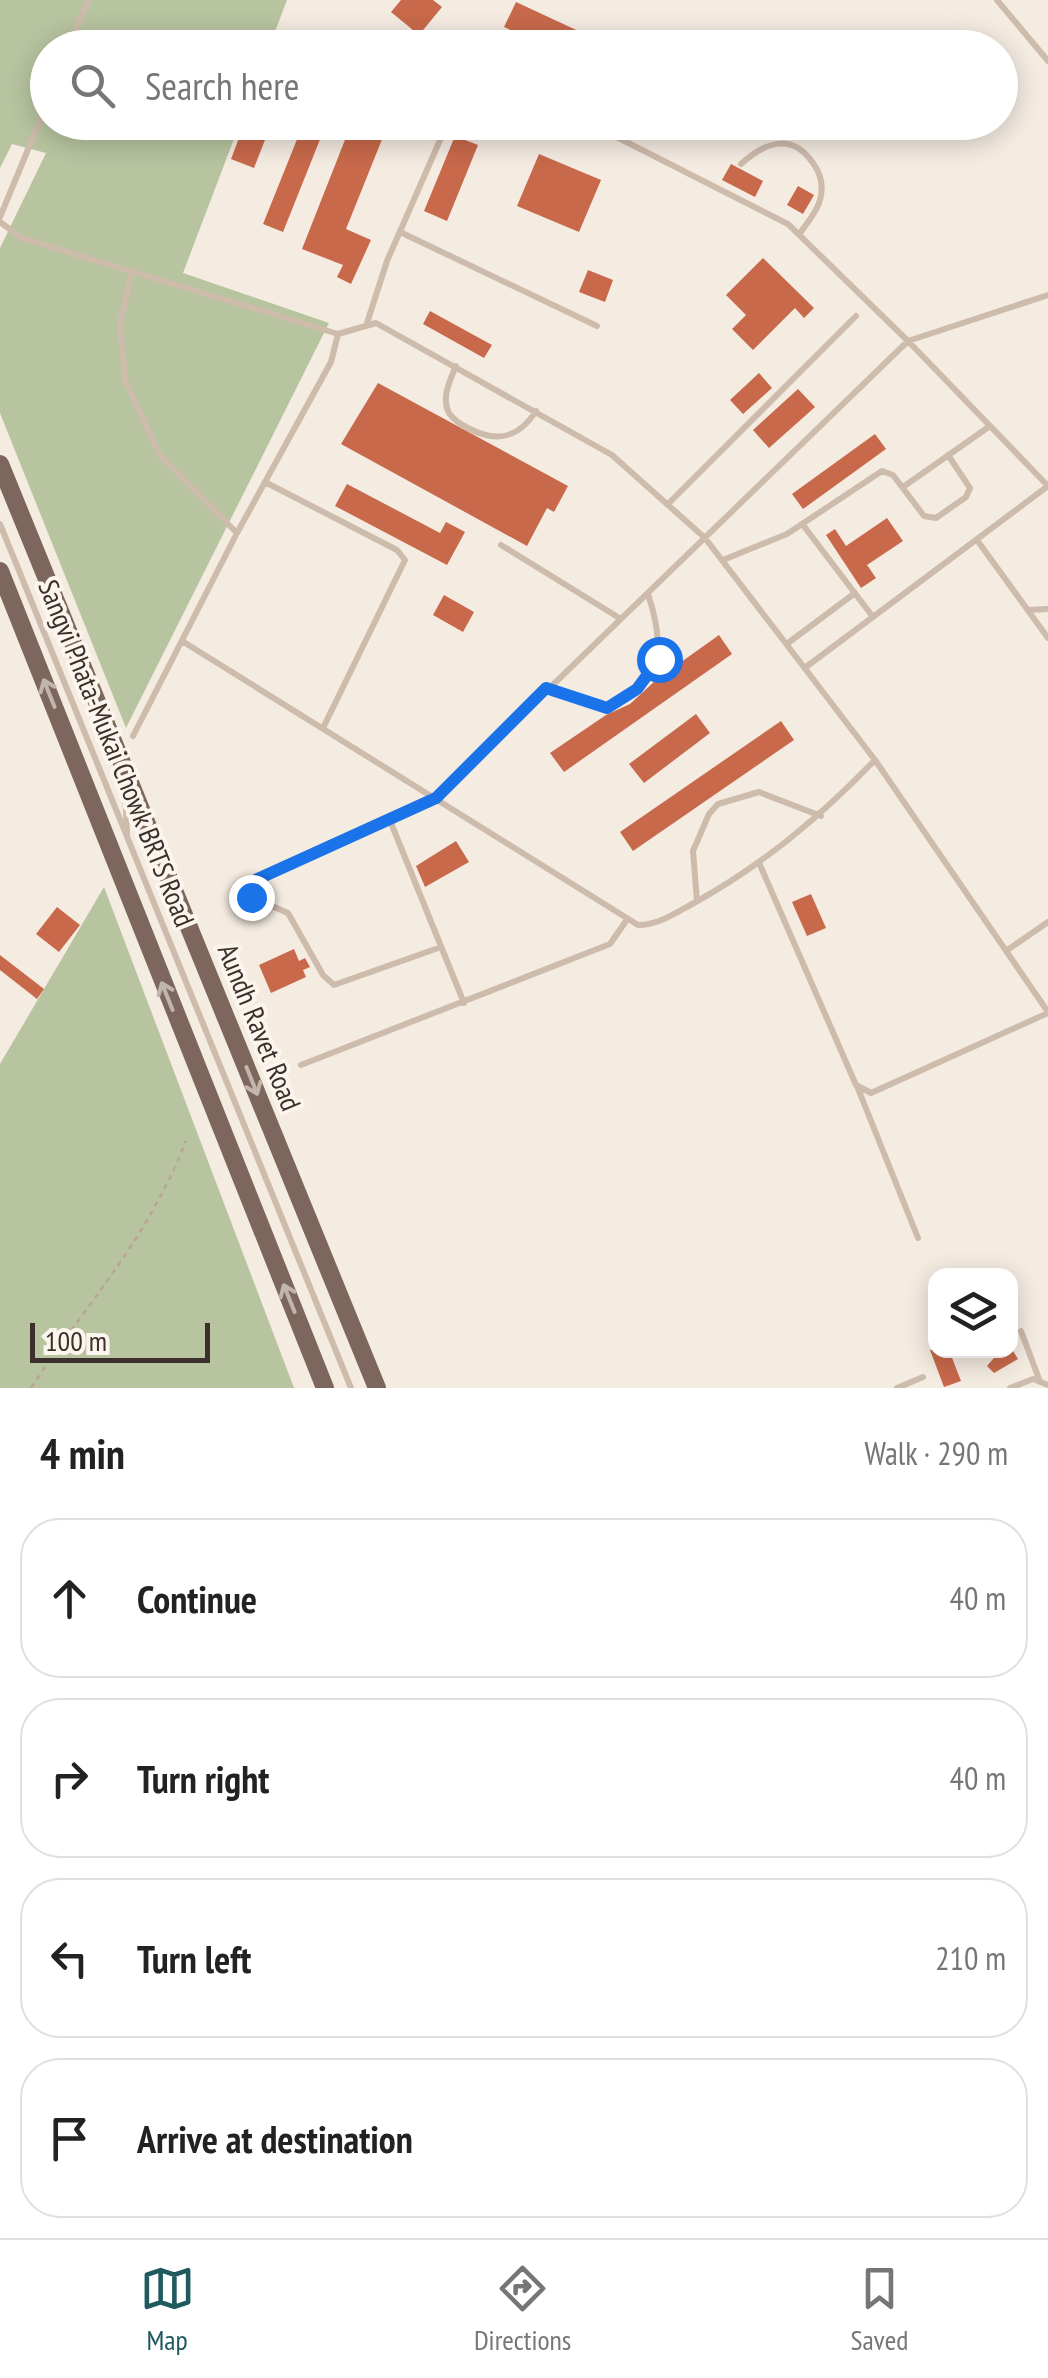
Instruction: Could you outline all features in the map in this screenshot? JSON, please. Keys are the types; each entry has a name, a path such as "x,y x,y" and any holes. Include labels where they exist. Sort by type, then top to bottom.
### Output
{"main road":[{"name":"Aundh Ravet Road","path":"0,464 377,1388"},
{"path":"0,571 325,1388"}],"lane":[{"path":"76,30 88,0"},
{"path":"998,0 1048,61"},
{"path":"32,140 0,220 22,238 338,334 367,323 384,326 612,455 705,538 875,760 1048,1012 872,1093 856,1085"},
{"path":"367,323 400,232 440,140"},
{"path":"623,140 778,218 800,234 1048,486 806,667"},
{"path":"741,164 763,146 778,142 793,143 806,152 823,185 820,202 800,234"},
{"path":"400,232 597,326"},
{"path":"132,272 120,323 125,380 160,456 237,533"},
{"path":"441,947 334,985 323,975 288,913 248,893 251,882 436,798 908,342 1048,295"},
{"path":"668,503 856,316"},
{"path":"134,736 237,533 331,362 338,334"},
{"path":"456,366 446,391 449,413 462,425 489,439 511,436 536,411"},
{"path":"902,487 990,426"},
{"path":"722,560 803,525 876,472 888,472 924,516 936,518 966,497 970,488 948,456"},
{"path":"265,482 397,550 405,560 324,726"},
{"name":"Sangvi Phata-Mukai Chowk BRTS Road","path":"0,524 351,1388"},
{"path":"803,525 873,617"},
{"path":"978,540 1048,638"},
{"path":"500,545 621,619"},
{"path":"546,688 607,708 637,689 659,659 660,629 648,594"},
{"path":"788,643 855,594"},
{"path":"1028,610 1048,610"},
{"path":"182,640 324,726 626,921 648,925 760,865 822,816 875,760"},
{"path":"123,764 128,840"},
{"path":"697,901 694,850 709,814 718,804 759,792 822,816"},
{"path":"390,818 464,1004"},
{"path":"760,865 918,1238"},
{"path":"301,1065 610,944 626,921"},
{"path":"1006,951 1048,922"},
{"path":"1021,1332 1039,1379 1048,1385"},
{"path":"897,1388 923,1378"},
{"path":"1010,1388 1039,1379"}],"path":[{"path":"31,1388 130,1254 165,1195 186,1141"}],"green space":[{"path":"0,0 287,0 276,30 30,30 30,140 234,140 183,273 329,323 126,728 0,413 0,248 46,153 12,144 0,168"},
{"path":"104,887 294,1388 0,1388 0,1064"}],"building":[{"path":"401,0 433,0 442,7 423,30 413,30 391,12"},
{"path":"516,2 576,30 510,30 504,27"},
{"path":"238,140 265,140 254,168 231,159"},
{"path":"297,140 320,140 283,232 263,224"},
{"path":"345,140 382,140 346,229 371,240 351,284 337,277 343,265 302,249"},
{"path":"453,140 478,145 447,221 424,211"},
{"path":"539,154 601,180 579,232 517,206"},
{"path":"731,164 763,181 755,197 722,180"},
{"path":"798,186 814,195 803,214 787,205"},
{"path":"763,258 814,308 804,318 795,308 753,350 732,329 746,315 726,295"},
{"path":"588,270 613,280 605,302 579,292"},
{"path":"430,311 492,345 484,358 423,324"},
{"path":"759,373 772,388 743,414 730,400"},
{"path":"378,383 568,486 554,512 547,508 527,546 341,444"},
{"path":"798,389 815,407 769,448 753,430"},
{"path":"875,434 886,449 803,509 792,494"},
{"path":"347,484 440,533 446,522 465,532 447,565 335,506"},
{"path":"887,518 903,541 867,565 876,578 861,588 826,535 835,529 846,546"},
{"path":"444,595 474,612 463,632 433,615"},
{"path":"719,635 732,654 564,772 550,753 606,715 630,704 656,680"},
{"path":"696,714 710,733 644,783 629,764"},
{"path":"781,721 794,740 633,851 620,832"},
{"path":"456,841 469,862 425,887 416,866"},
{"path":"811,894 826,928 807,936 792,902"},
{"path":"57,907 80,925 59,952 36,934"},
{"path":"294,949 299,961 305,958 310,967 303,970 306,977 271,993 259,965"},
{"path":"0,955 44,989 37,999 0,970"},
{"path":"933,1358 952,1358 961,1381 944,1387"},
{"path":"994,1358 1018,1359 994,1373 987,1366"}],"route":[{"path":"251,897 247,888 251,882 271,871 436,798 546,688 607,708 637,689 659,659"}]}
